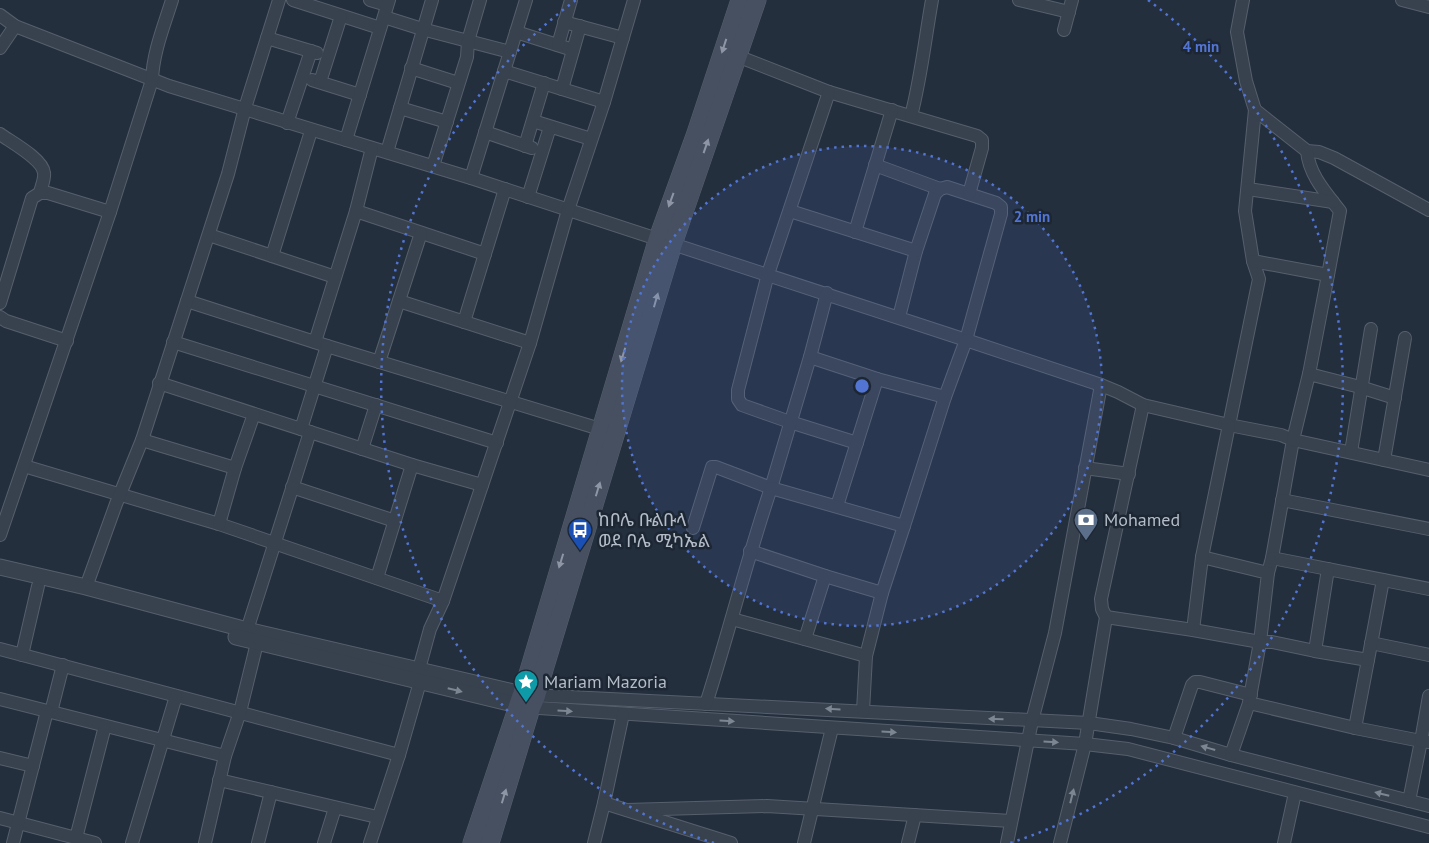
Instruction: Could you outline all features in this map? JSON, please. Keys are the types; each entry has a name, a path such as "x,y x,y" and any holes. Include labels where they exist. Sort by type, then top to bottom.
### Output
{"main road":[{"path":"472,843 526,701 696,133 740,0"},
{"path":"490,843 526,701 600,429 665,241 738,56 757,0"}],"street":[{"path":"0,535 110,212 152,80 152,65 172,0"},
{"path":"86,587 142,440 228,174 245,108 279,0"},
{"path":"293,0 341,16 385,12"},
{"path":"370,0 385,12 422,29 510,52"},
{"path":"387,152 432,0"},
{"path":"433,166 467,57 468,41 480,0"},
{"path":"471,178 526,0"},
{"path":"558,45 571,0"},
{"path":"370,843 399,755 430,629 443,601 530,344 568,210 604,102 634,0"},
{"path":"912,116 920,84 932,0"},
{"path":"1019,0 1070,6 1064,30"},
{"path":"1193,630 1202,557 1259,279 1253,261 1245,211 1255,110 1246,81 1237,32 1243,0"},
{"path":"1402,0 1429,7"},
{"path":"346,140 385,12"},
{"path":"0,15 15,26 152,80 245,108 311,131 433,166 827,293 1101,385 1143,406 1429,470"},
{"path":"320,82 341,16"},
{"path":"564,22 623,38"},
{"path":"0,48 15,26"},
{"path":"562,89 580,26"},
{"path":"516,32 573,50"},
{"path":"267,38 328,57"},
{"path":"287,123 311,51"},
{"path":"738,56 829,92 977,136 982,140 982,148 969,194"},
{"path":"411,68 458,83"},
{"path":"504,71 604,102"},
{"path":"303,77 360,95"},
{"path":"525,146 544,83"},
{"path":"829,92 768,274 738,390 738,398 742,405 857,443"},
{"path":"400,108 447,122"},
{"path":"856,232 892,110"},
{"path":"1255,110 1307,151 1319,152 1334,158 1429,210"},
{"path":"533,121 591,139"},
{"path":"528,197 550,127"},
{"path":"272,256 311,131"},
{"path":"485,132 542,152"},
{"path":"0,134 36,159 42,166 44,176 40,193"},
{"path":"248,630 292,487 336,276 356,211 372,148"},
{"path":"1231,754 1250,699 1260,642 1268,573 1340,211 1315,177 1308,160 1307,151"},
{"path":"875,165 940,189"},
{"path":"863,711 866,656 882,594 945,397 966,340 1002,214 1001,207 996,203 947,187 940,189 935,194 916,251 899,317"},
{"path":"464,322 505,189"},
{"path":"1248,189 1333,202"},
{"path":"0,302 32,198 40,193 48,194 110,212"},
{"path":"356,211 485,254"},
{"path":"790,211 916,251"},
{"path":"379,362 421,233"},
{"path":"209,235 336,276"},
{"path":"1253,261 1328,274"},
{"path":"706,704 750,551 810,357 827,293"},
{"path":"187,301 600,429"},
{"path":"399,301 530,344"},
{"path":"0,317 6,321 67,341"},
{"path":"1351,452 1360,387 1371,329"},
{"path":"1384,460 1405,338"},
{"path":"173,342 497,443"},
{"path":"810,357 877,380 945,397"},
{"path":"1309,374 1395,398"},
{"path":"838,506 877,380"},
{"path":"160,383 412,465 482,485"},
{"path":"1006,843 1032,721 1055,633 1101,385"},
{"path":"362,449 376,405"},
{"path":"1060,843 1089,723 1106,618 1100,599 1143,406"},
{"path":"219,524 235,468 254,414"},
{"path":"142,440 235,468"},
{"path":"377,578 412,465"},
{"path":"24,466 219,524 443,601"},
{"path":"693,528 712,468 716,467 771,488 904,526"},
{"path":"1085,468 1129,474"},
{"path":"292,487 395,521"},
{"path":"1282,500 1429,529"},
{"path":"750,551 882,594"},
{"path":"1202,557 1268,573"},
{"path":"1272,558 1429,589"},
{"path":"0,567 86,587 419,676"},
{"path":"1315,652 1328,569"},
{"path":"805,639 825,576"},
{"path":"0,577 166,617 257,643 419,676 526,701 623,714 1085,744 1149,754 1429,827"},
{"path":"1355,728 1383,580"},
{"path":"22,655 38,586"},
{"path":"1106,618 1193,630 1260,642 1272,642 1315,652 1368,660"},
{"path":"732,619 866,656"},
{"path":"205,843 225,756 240,712 257,643"},
{"path":"1371,643 1429,655"},
{"path":"0,649 399,755"},
{"path":"13,843 33,766 63,665"},
{"path":"1174,738 1192,685 1195,682 1200,682 1250,699 1355,728 1425,742"},
{"path":"132,843 176,696"},
{"path":"1409,801 1425,742 1429,696"},
{"path":"0,698 225,756"},
{"path":"526,701 706,704 1089,723 1174,738 1429,806"},
{"path":"594,843 623,714"},
{"path":"76,838 105,726"},
{"path":"804,843 832,728"},
{"path":"0,758 33,766"},
{"path":"220,780 377,817"},
{"path":"258,843 271,792"},
{"path":"1284,843 1295,793"},
{"path":"604,803 731,843"},
{"path":"627,810 768,806 1011,821"},
{"path":"324,843 335,808"},
{"path":"908,843 915,815"},
{"path":"0,818 95,843"}],"place":[{"name":"Mohamed","path":"1086,541"},
{"name":"ከቦሌ ቡልቡላ ወደ ቦሌ ሚካኤል","path":"580,551"},
{"name":"Mariam Mazoria","path":"526,703"}]}
